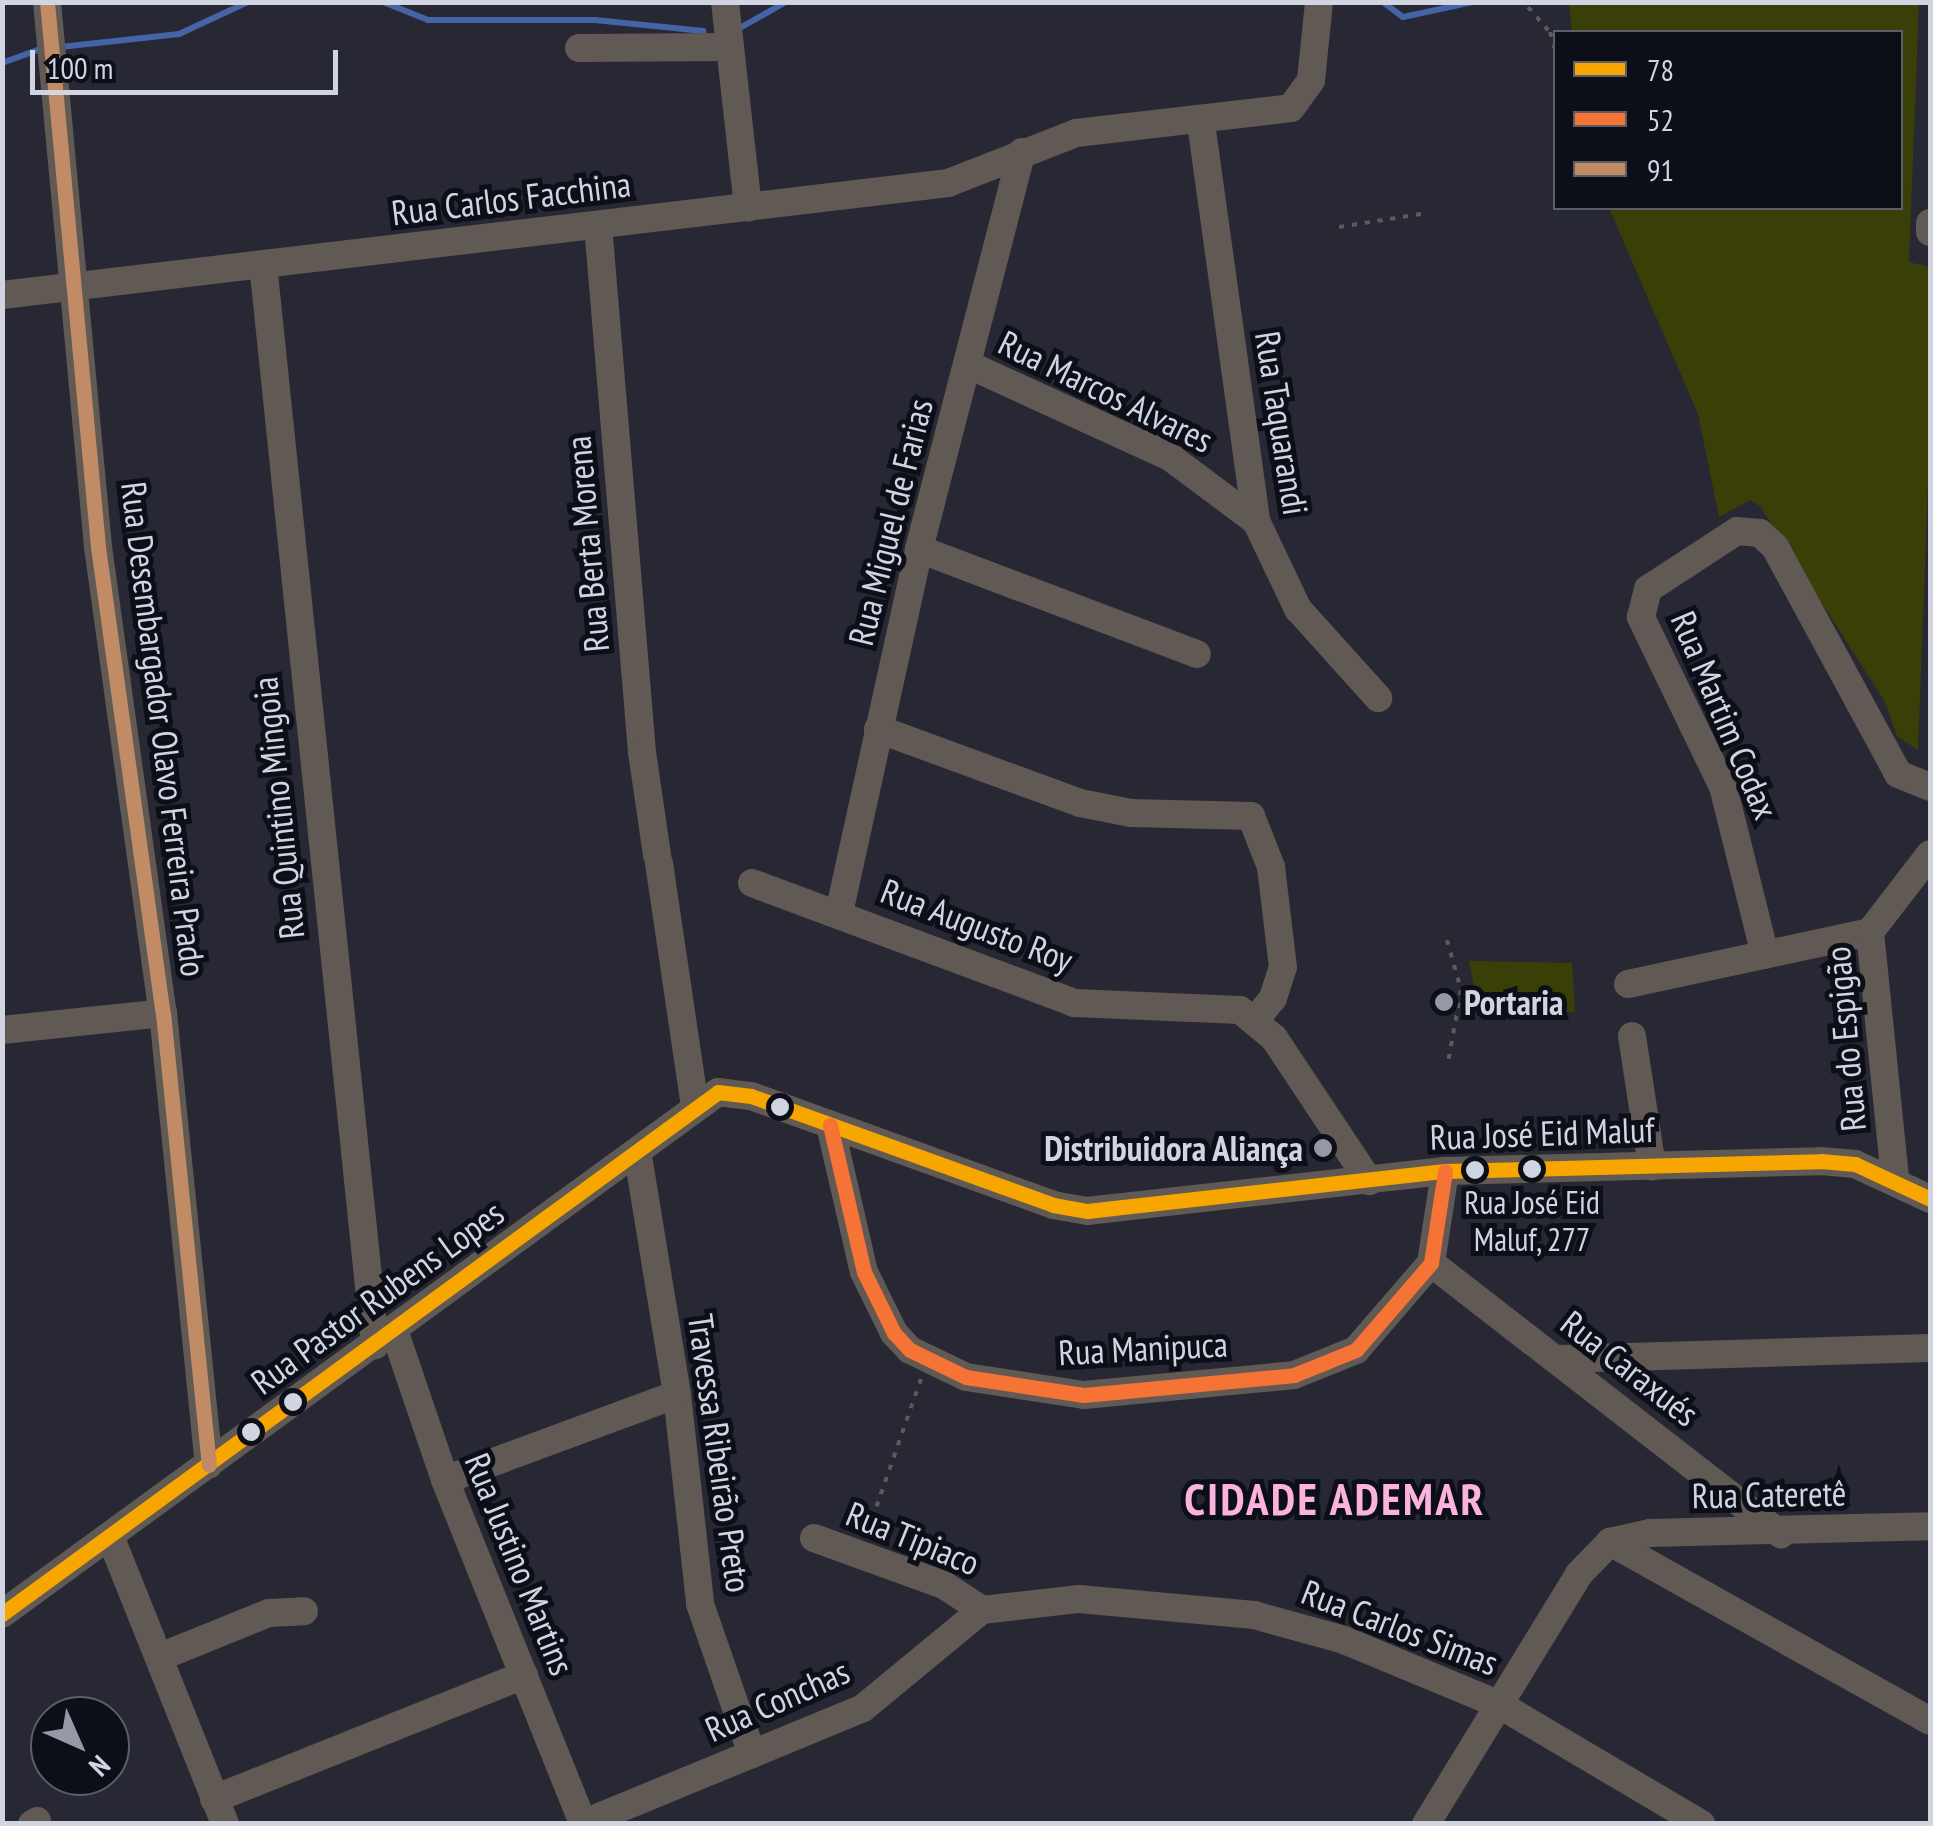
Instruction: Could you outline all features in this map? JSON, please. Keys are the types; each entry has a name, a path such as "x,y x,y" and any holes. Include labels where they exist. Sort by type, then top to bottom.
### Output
{"street":[{"path":"725,2 748,208"},
{"name":"Rua Carlos Facchina","path":"2,295 948,183 1076,133 1201,123 1291,108 1311,80 1318,2"},
{"name":"Rua Desembargador Olavo Ferreira Prado","path":"49,15 78,287 98,547 163,1013 209,1465"},
{"path":"580,48 730,48"},
{"name":"Rua Taquarandi","path":"1201,123 1256,521 1298,609 1378,698"},
{"name":"Rua Miguel de Farias","path":"838,913 920,549 1022,152"},
{"path":"1930,223 1930,232"},
{"name":"Rua Berta Morena","path":"598,225 642,752 695,1108"},
{"name":"Rua Quintino Mingoia","path":"263,264 384,1338"},
{"name":"Rua Marcos Alvares","path":"968,365 1170,457 1256,521"},
{"name":"Rua Martim Codax","path":"1765,954 1723,787 1641,617 1648,589 1737,531 1760,533 1775,546 1898,774 1930,786"},
{"path":"920,549 1197,654"},
{"path":"878,729 1080,803 1130,814 1251,816 1271,868 1283,967 1273,998 1248,1014 1370,1181"},
{"name":"Rua do Espigão","path":"1895,1178 1870,932 1930,854"},
{"name":"Rua Augusto Roy","path":"752,882 1074,1002 1248,1014"},
{"path":"1628,984 1870,932"},
{"path":"2,1030 163,1013"},
{"path":"1632,1036 1652,1166"},
{"name":"Rua José Eid Maluf","path":"695,1108 718,1092 736,1092 1052,1205 1087,1211 1446,1171 1821,1161 1895,1178 1930,1198"},
{"name":"Rua Pastor Rubens Lopes","path":"2,1614 638,1156 695,1108"},
{"name":"Rua Manipuca","path":"830,1124 864,1272 894,1333 928,1361 966,1378 1084,1395 1294,1375 1356,1350 1430,1263"},
{"name":"Travessa Ribeirão Preto","path":"638,1156 677,1394 700,1604 752,1754"},
{"path":"1430,1263 1446,1171"},
{"name":"Rua Caraxués","path":"1430,1263 1560,1359 1781,1534"},
{"name":"Rua Justino Martins","path":"384,1338 583,1823"},
{"path":"1560,1359 1930,1348"},
{"path":"445,1480 677,1394"},
{"name":"Rua Cateretê","path":"1610,1542 1650,1532 1781,1534 1930,1526"},
{"path":"110,1536 219,1811 524,1674"},
{"name":"Rua Tipiaco","path":"814,1538 858,1559 944,1585 982,1610"},
{"path":"1426,1824 1579,1574 1610,1542 1930,1721"},
{"name":"Rua Carlos Simas","path":"982,1610 1079,1599 1254,1615 1344,1640 1500,1705 1701,1824"},
{"name":"Rua Conchas","path":"583,1823 863,1708 982,1610"},
{"path":"160,1656 269,1613 304,1611"}],"path":[{"path":"1528,7 1550,32 1553,42"},
{"path":"1338,227 1427,214"},
{"path":"1447,940 1460,990 1448,1062"},
{"path":"858,1559 928,1361"}],"green space":[{"path":"1569,3 1919,3 1909,262 1930,267 1930,432 1918,750 1897,736 1885,702 1760,506 1750,500 1719,517 1698,414 1610,210 1903,210 1903,30 1572,30"},
{"path":"1469,961 1572,963 1575,1012 1479,1013"}],"waterway":[{"path":"60,47 179,34 248,2"},
{"path":"383,2 428,20 595,20 703,31"},
{"path":"738,29 786,2"},
{"path":"1383,2 1403,17 1473,2"},
{"path":"2,63 43,48"}],"transit line":[{"name":"91","path":"47,2 98,547 163,1013 209,1465"},
{"name":"78","path":"2,1614 718,1092 751,1096 1053,1205 1087,1211 1445,1171 1821,1161 1855,1164 1930,1199"},
{"name":"52","path":"830,1125 864,1272 894,1333 910,1350 966,1377 1084,1395 1294,1375 1356,1350 1431,1263 1445,1171"}],"place":[{"name":"Portaria","path":"1444,1002"},
{"name":"Distribuidora Aliança","path":"1323,1148"},
{"name":"Rua José Eid Maluf, 277","path":"1532,1169"}],"district":[{"name":"CIDADE ADEMAR","path":"1335,1499"}]}
